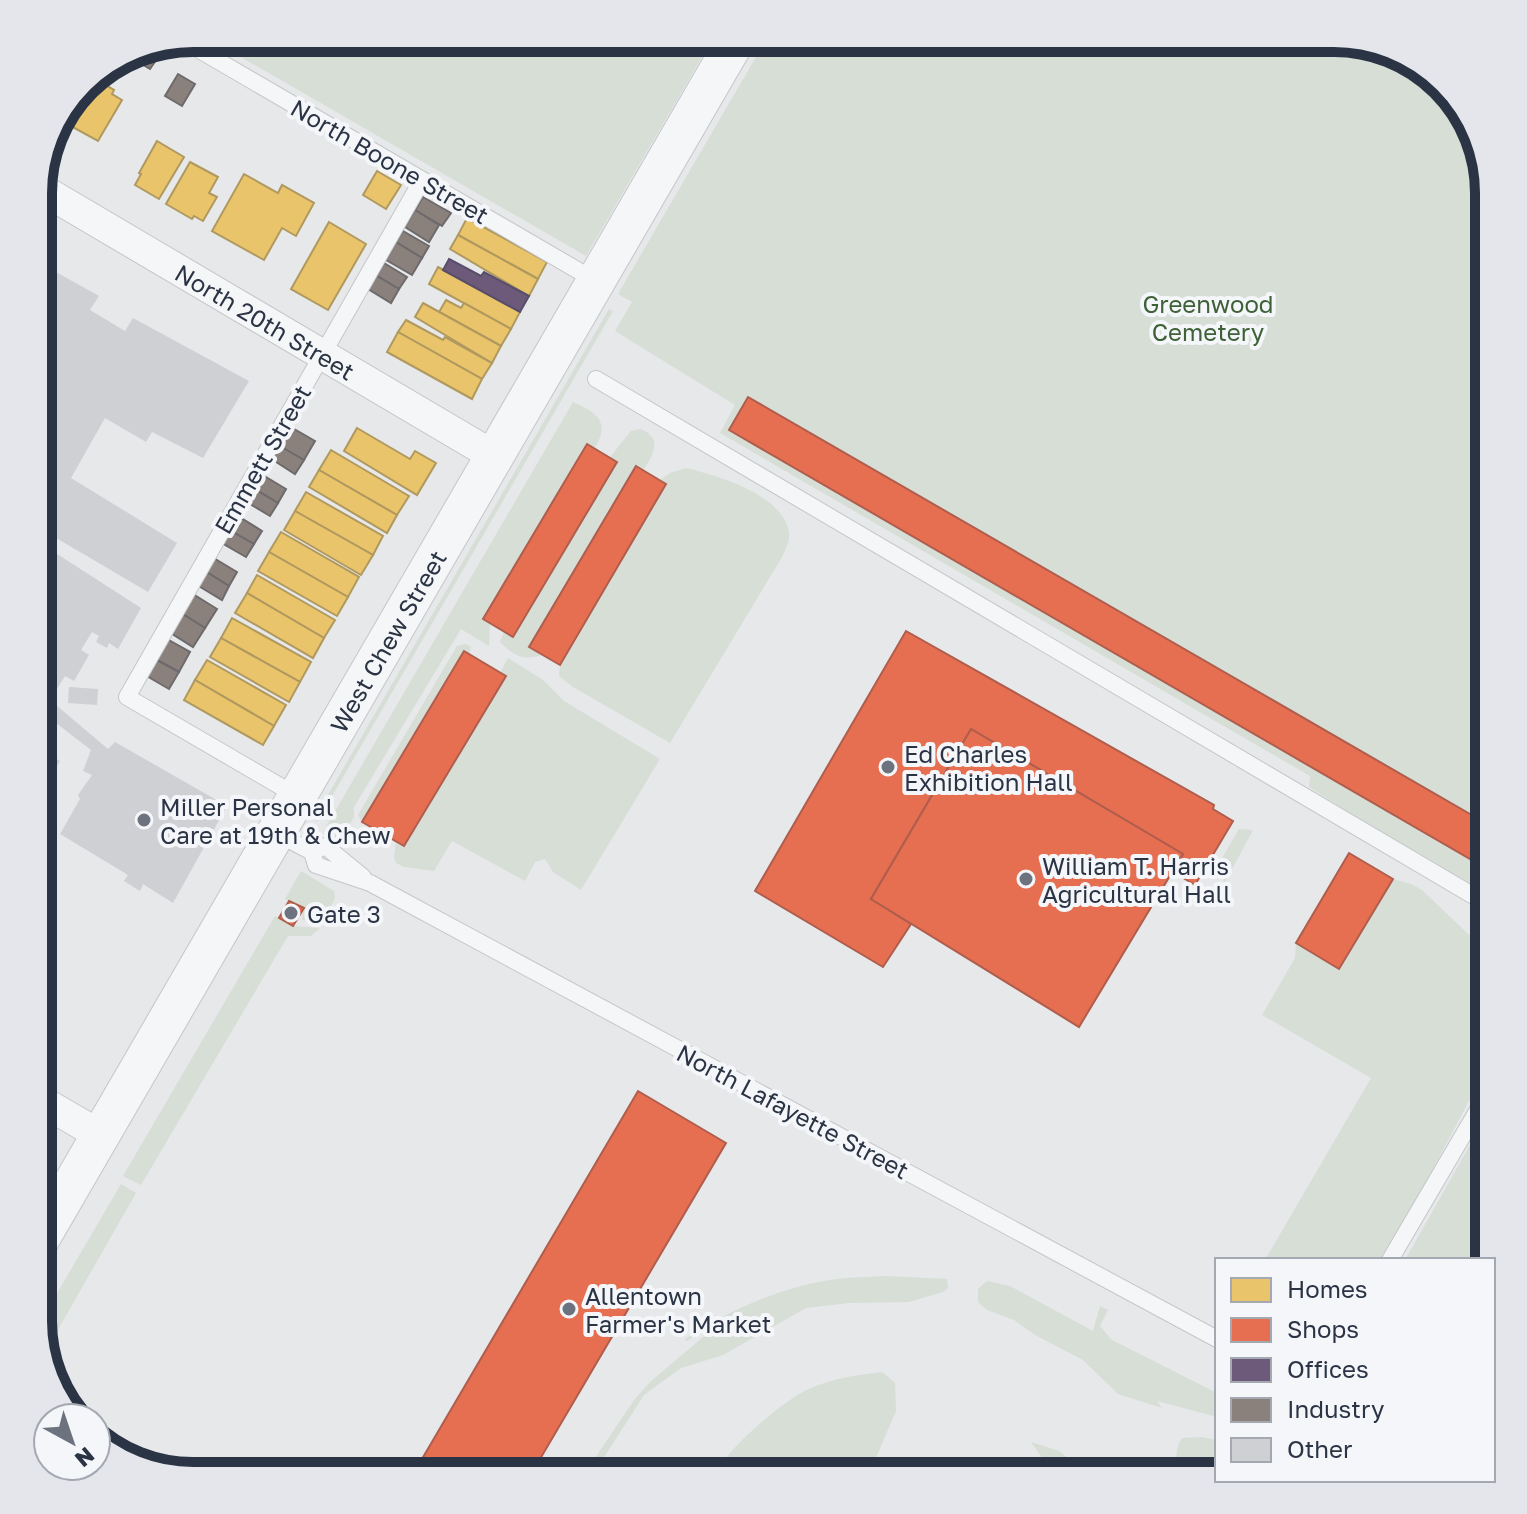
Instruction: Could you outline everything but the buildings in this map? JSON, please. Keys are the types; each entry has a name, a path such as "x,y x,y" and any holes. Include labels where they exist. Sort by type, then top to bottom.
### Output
{"street":[{"name":"West Chew Street","path":"52,1219 729,52"},
{"name":"North 20th Street","path":"52,195 494,456"},
{"path":"52,1107 100,1135"}],"lane":[{"name":"North Boone Street","path":"203,52 596,281"},
{"name":"Emmett Street","path":"297,796 127,697 422,180"},
{"path":"596,379 1475,897"},
{"name":"North Lafayette Street","path":"276,833 312,852 325,846 370,883 1215,1338"},
{"path":"1391,1258 1475,1115"}],"green space":[{"path":"232,52 705,52 586,256"},
{"name":"Greenwood Cemetery","path":"759,52 1343,52 1388,63 1420,81 1451,115 1464,139 1474,175 1475,886 1391,839 1309,787 1310,776 720,433 735,405 615,331 632,302 618,294"},
{"path":"609,309 613,311 317,822 314,819"},
{"path":"573,402 599,419 601,431 595,448 586,444 483,619 490,624 489,646 461,629 354,807 354,817 340,842 323,832"},
{"path":"640,429 652,437 653,453 643,470 635,466 529,647 542,655 524,657 514,654 500,642 504,632 514,637 617,462 610,457 631,431"},
{"path":"686,468 731,482 762,497 784,519 789,536 782,557 670,743 559,676 560,665 665,484 660,480"},
{"path":"466,644 471,647 469,654 362,822 358,815 457,646"},
{"path":"508,658 543,680 564,701 660,759 581,890 553,872 545,859 535,862 525,881 452,841 434,871 404,867 396,863 394,857 396,842 404,846 505,676 500,673"},
{"path":"1239,829 1253,830 1224,884 1221,860"},
{"path":"301,871 334,891 335,898 323,922 302,920 303,908 285,899"},
{"path":"1393,879 1422,890 1475,941 1475,1089 1381,1258 1266,1258 1371,1078 1262,1015 1295,958 1296,943 1339,968"},
{"path":"275,916 293,926 320,928 311,936 288,936 141,1185 123,1176"},
{"path":"1475,1139 1475,1258 1406,1258"},
{"path":"121,1184 136,1193 53,1338 52,1302"},
{"path":"886,1276 947,1279 948,1288 909,1302 849,1303 806,1308 723,1355 681,1368 644,1395 601,1462 592,1462 634,1400 650,1382 709,1332 706,1328 687,1341 685,1339 736,1310 773,1295 837,1279"},
{"path":"987,1281 1010,1286 1093,1331 1100,1306 1108,1310 1100,1326 1112,1340 1215,1392 1215,1416 1157,1401 1162,1408 1118,1394 1083,1360 1035,1335 1014,1320 987,1310 978,1302 978,1289"},
{"path":"882,1372 895,1383 896,1411 874,1462 724,1462 743,1440 798,1395 818,1385"},
{"path":"1182,1438 1215,1440 1215,1462 1178,1462 1177,1448"},
{"path":"1031,1442 1059,1451 1073,1462 1045,1462"}],"place":[{"name":"Ed Charles Exhibition Hall","path":"888,767"},
{"name":"Miller Personal Care at 19th & Chew","path":"144,820"},
{"name":"William T. Harris Agricultural Hall","path":"1026,879"},
{"name":"Gate 3","path":"291,913"},
{"name":"Allentown Farmer's Market","path":"569,1309"}]}
